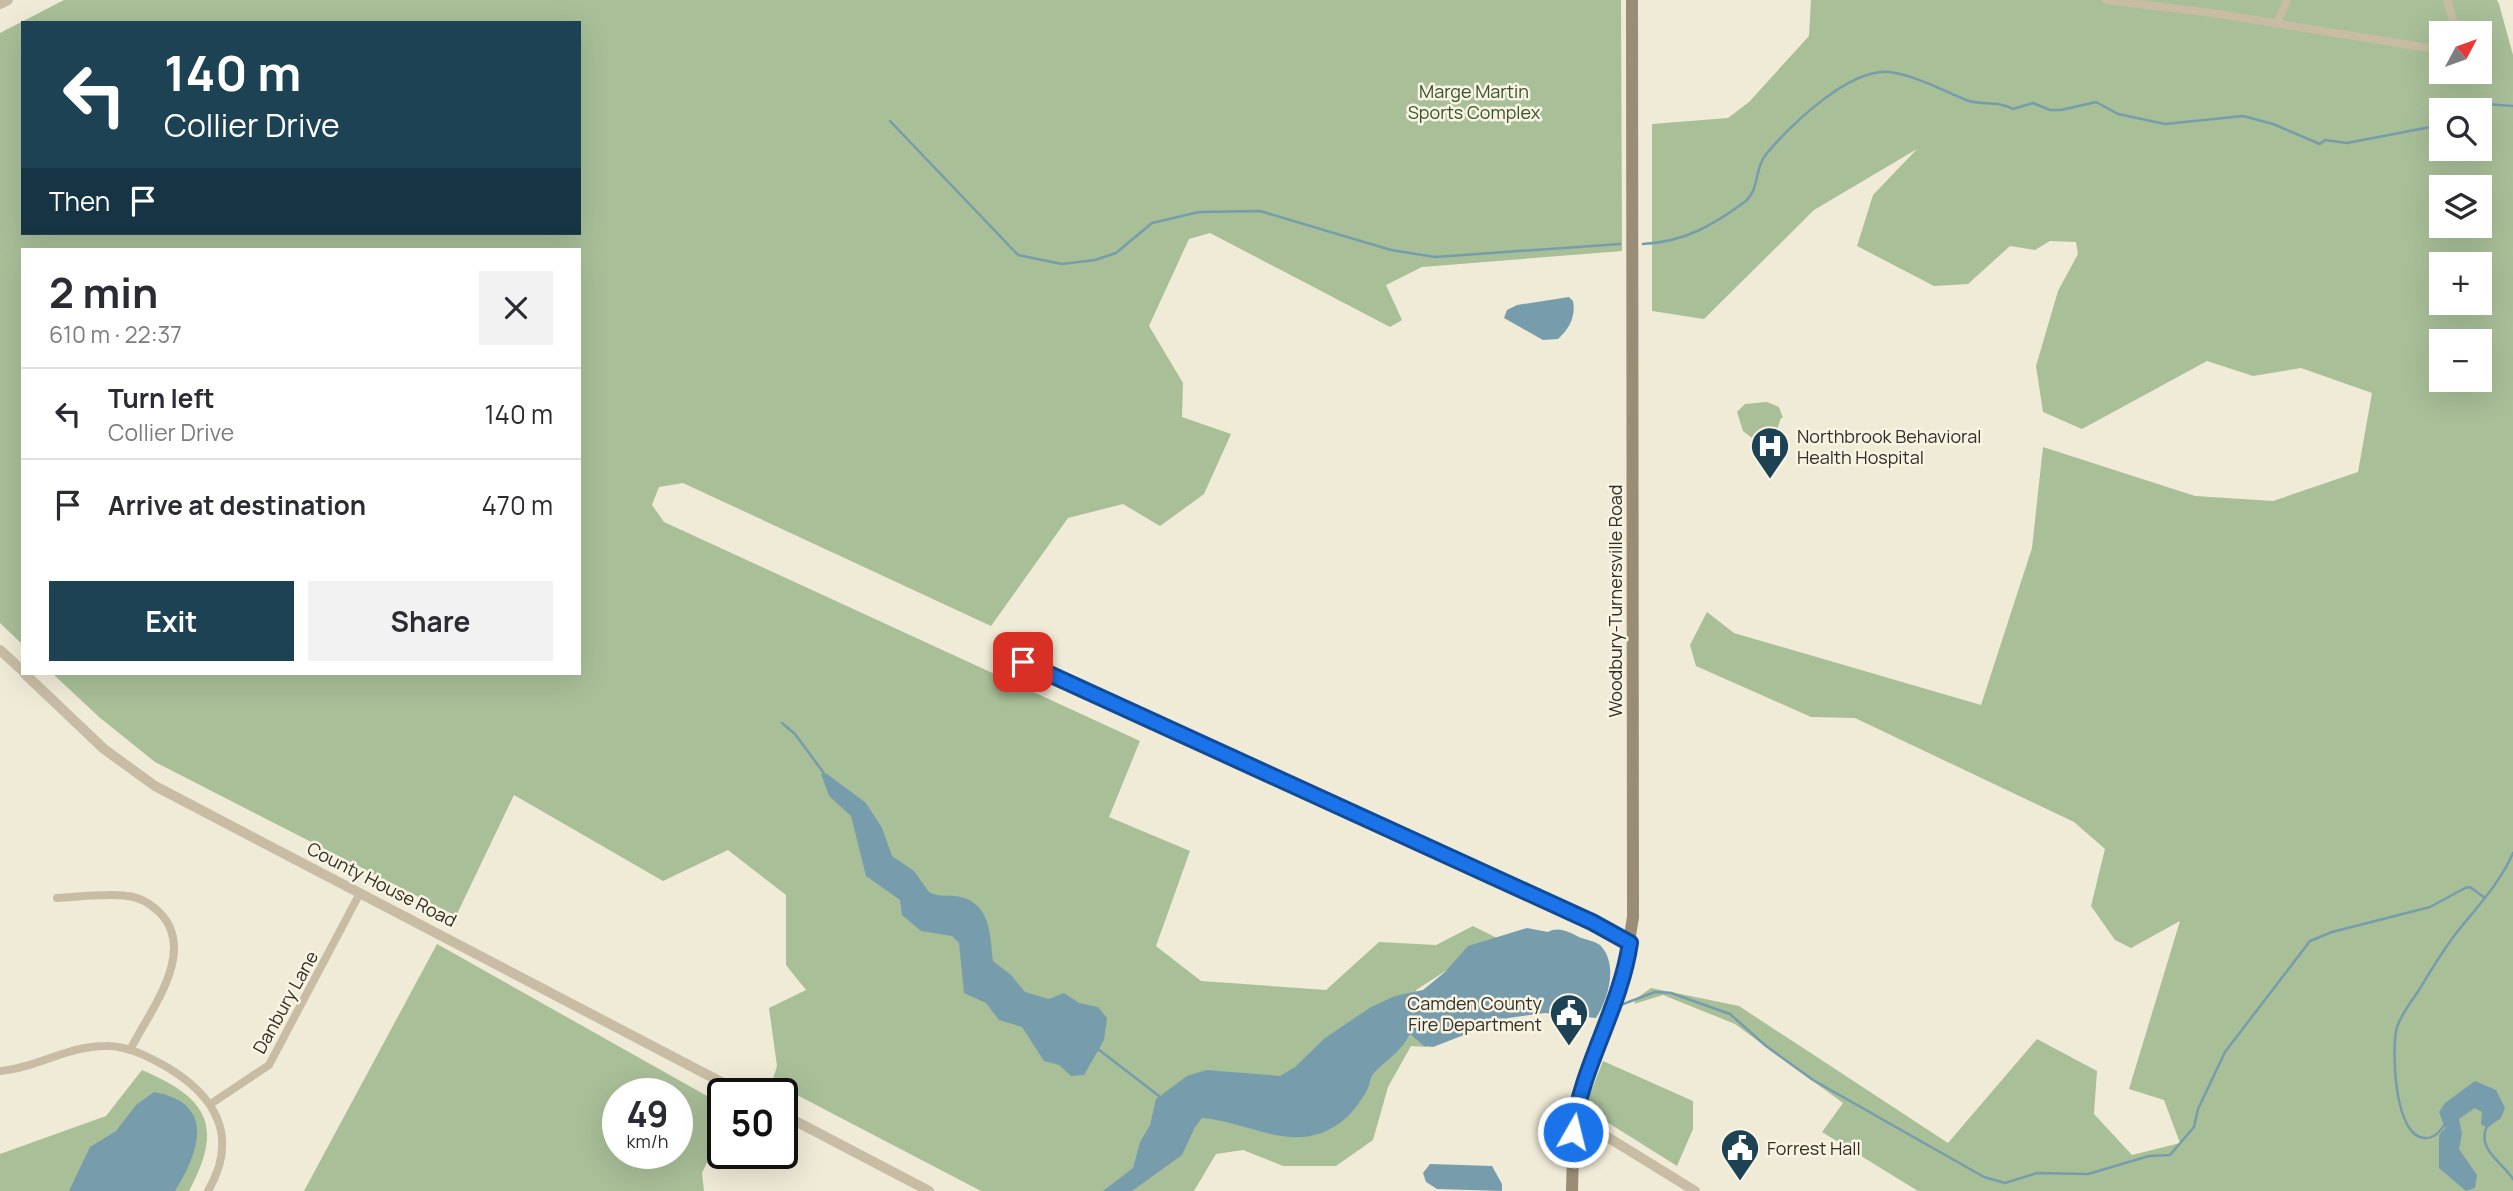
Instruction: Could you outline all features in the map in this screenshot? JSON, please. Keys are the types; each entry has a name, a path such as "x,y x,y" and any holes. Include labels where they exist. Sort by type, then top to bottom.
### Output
{"main road":[{"name":"Woodbury-Turnersville Road","path":"1572,1191 1571,1147 1577,1098 1627,964 1634,885 1632,0"}],"street":[{"path":"0,4 8,0"},
{"path":"2106,0 2429,48"},
{"path":"2277,24 2287,0"},
{"path":"2447,0 2453,21"},
{"name":"County House Road","path":"0,650 21,670"},
{"path":"999,652 1072,682 1592,922 1630,943"},
{"name":"County House Road","path":"26,675 104,749 142,778 713,1078"},
{"name":"Danbury Lane","path":"212,1103 269,1065 360,893"},
{"path":"57,898 129,896 154,907 170,927 175,948 172,967 130,1050"},
{"path":"0,1071 87,1046 109,1045 130,1050 176,1073 197,1087 212,1103 219,1123 219,1165 208,1191"},
{"path":"1575,1117 1695,1191"},
{"path":"798,1122 929,1191"}],"green space":[{"name":"Marge Martin Sports Complex","path":"64,0 1621,0 1622,251 1422,267 1386,285 1402,320 1390,327 1210,233 1189,239 1149,326 1183,383 1182,417 1231,434 1204,494 1160,526 1123,504 1068,518 991,626 683,483 659,487 652,505 664,522 1140,741 1109,817 1190,851 1156,946 1201,981 1326,990 1379,942 1436,945 1473,926 1497,938 1416,990 1427,1047 1411,1046 1388,1087 1373,1140 1336,1166 1283,1166 1243,1150 1216,1154 1194,1191 981,1191 798,1096 798,1078 773,1078 777,1066 769,1008 806,990 786,965 786,895 728,850 663,881 514,795 456,916 155,762 99,717 54,675 581,675 581,248 21,248 21,643 0,623 0,33 21,22 21,235 581,235 581,21 23,21"},
{"path":"1811,0 2497,0 2513,55 2513,1191 1918,1191 1822,1132 1843,1103 1735,1024 1663,995 1634,1004 1637,998 1651,988 1739,1006 1948,1143 2037,1039 2097,1071 2094,1114 2132,1155 2180,1143 2164,1100 2129,1089 2180,921 2131,948 2115,940 2091,906 2105,849 2074,822 1855,718 1811,717 1696,666 1690,645 1707,612 1734,633 1981,705 2032,548 2043,447 2195,496 2273,501 2358,472 2372,393 2301,368 2253,376 2207,361 2082,429 2043,412 2036,366 2058,291 2078,254 2076,242 2050,241 2035,250 2010,246 1968,284 1934,286 1857,246 1873,195 1917,149 1814,210 1704,319 1652,311 1652,124 1728,118 1749,102 1809,36"},
{"path":"1767,402 1779,407 1783,418 1773,441 1761,445 1743,431 1737,412 1745,404"},
{"path":"437,944 675,1078 602,1078 602,1169 693,1169 693,1088 707,1096 707,1163 702,1173 704,1191 304,1191"},
{"path":"1603,1061 1693,1101 1693,1129 1677,1166 1591,1112 1587,1102"},
{"path":"142,1070 182,1092 195,1103 203,1117 207,1132 206,1149 189,1191 0,1191 0,1154 106,1116"}],"water":[{"path":"1569,297 1574,307 1572,317 1558,339 1543,340 1504,318 1507,310 1517,305"},
{"path":"821,774 827,774 866,803 882,828 892,856 914,871 929,892 961,897 979,907 990,933 993,961 1011,975 1025,992 1049,999 1064,993 1079,1003 1098,1007 1107,1018 1104,1040 1084,1075 1071,1076 1059,1065 1044,1061 1022,1027 999,1020 986,1003 964,993 959,943 952,936 921,931 902,915 900,900 866,876 851,816 829,796"},
{"path":"1527,928 1548,932 1564,930 1600,945 1609,962 1610,981 1596,1018 1545,1013 1508,1018 1433,1047 1424,1046 1410,1034 1398,1051 1374,1073 1366,1092 1352,1112 1328,1130 1311,1136 1293,1137 1202,1118 1182,1155 1132,1191 1103,1191 1133,1168 1140,1142 1150,1125 1156,1099 1187,1076 1206,1070 1280,1076 1295,1067 1325,1038 1371,1007 1395,996 1423,990 1445,972 1468,946"},
{"path":"2475,1081 2496,1090 2505,1108 2501,1118 2487,1128 2481,1124 2482,1112 2475,1108 2459,1119 2462,1134 2459,1149 2477,1175 2475,1188 2466,1191 2439,1168 2439,1135 2445,1128 2439,1112 2445,1103"},
{"path":"154,1092 174,1098 187,1107 195,1118 196,1145 175,1191 69,1191 90,1147 116,1131 136,1105"},
{"path":"1430,1164 1492,1166 1502,1184 1502,1191 1437,1189 1426,1182 1423,1173"}],"waterway":[{"path":"1643,244 1672,240 1698,231 1746,201 1753,190 1763,159 1791,128 1840,88 1874,73 1900,74 1966,100 2013,109 2033,103 2050,110 2061,110 2096,102 2118,114 2165,124 2243,116 2273,124 2320,144 2325,140 2347,143 2429,127"},
{"path":"2492,104 2513,106"},
{"path":"890,121 1018,255 1062,264 1095,260 1116,253 1152,223 1199,212 1260,211 1391,250 1435,257 1620,244"},
{"path":"782,723 795,734 826,776"},
{"path":"2446,1122 2429,1138 2415,1135 2407,1124 2401,1109 2395,1072 2397,1027 2442,953 2495,884 2513,853"},
{"path":"1618,1006 1655,992 1671,993 1730,1014 1766,1046 1813,1080 1984,1177 2005,1183 2037,1173 2088,1174 2149,1156 2170,1155 2194,1127 2198,1109 2225,1052 2310,941 2332,932 2430,907 2465,888 2470,887 2485,898"},
{"path":"1098,1049 1159,1096"},
{"path":"2487,1126 2487,1148 2513,1179"}],"place":[{"name":"Northbrook Behavioral Health Hospital","path":"1770,480"},
{"name":"Camden County Fire Department","path":"1569,1047"},
{"name":"Forrest Hall","path":"1740,1182"}],"route":[{"path":"1023,662 1072,682 1592,922 1630,943 1620,990 1577,1098 1573,1132"}]}
